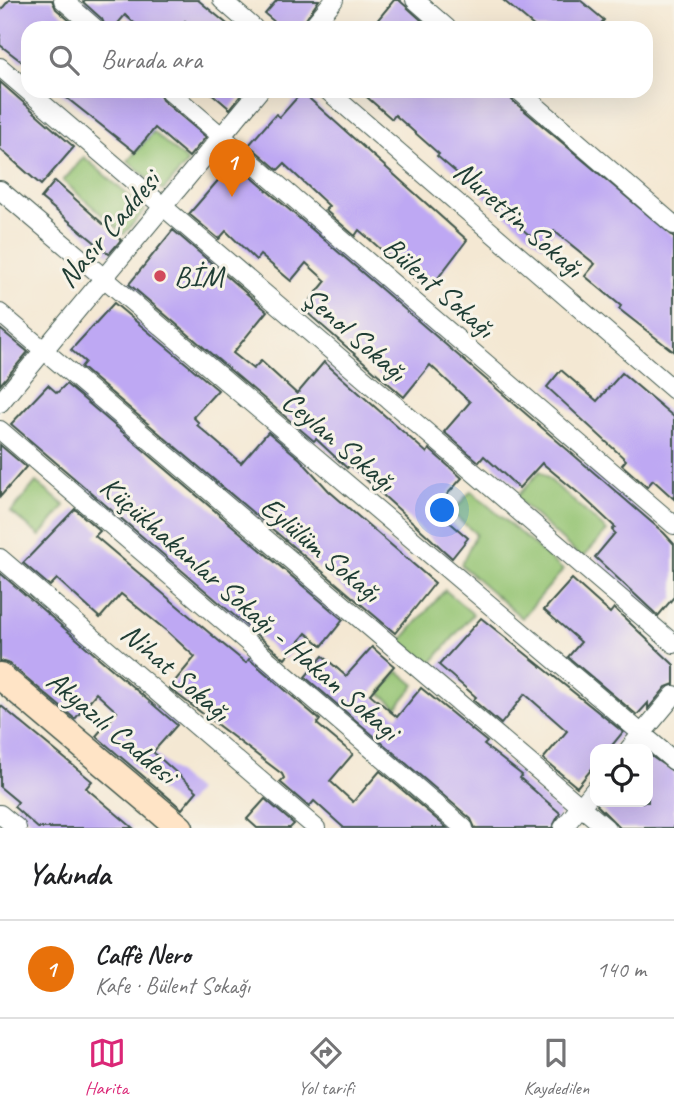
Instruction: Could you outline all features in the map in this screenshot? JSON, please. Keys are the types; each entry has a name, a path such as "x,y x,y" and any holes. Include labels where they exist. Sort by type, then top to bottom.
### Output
{"street":[{"path":"63,0 87,21"},
{"path":"222,0 246,21"},
{"path":"317,21 334,0"},
{"path":"415,0 439,21"},
{"name":"Şenol Sokağı","path":"0,67 21,85"},
{"name":"Şenol Sokağı","path":"36,98 674,644"},
{"name":"Bülent Sokağı","path":"177,98 674,525"},
{"name":"Nasır Caddesi","path":"0,404 253,98"},
{"name":"Nurettin Sokağı","path":"336,98 674,390"},
{"path":"527,98 674,225"},
{"name":"Ceylan Sokağı","path":"0,190 640,735 674,761"},
{"name":"Eylülüm Sokağı","path":"0,313 606,828"},
{"name":"Küçükhakanlar Sokağı - Hakan Sokagi","path":"0,430 464,828"},
{"name":"Nihat Sokağı","path":"0,558 316,828"},
{"name":"Akyazılı Caddesi","path":"0,676 180,828"},
{"path":"633,744 674,695"},
{"path":"563,828 590,795"},
{"path":"0,814 17,828"}],"green space":[{"path":"153,132 188,162 163,191 128,161"},
{"path":"84,157 145,210 124,234 63,181"},
{"path":"540,471 607,531 582,558 516,498"},
{"path":"36,482 65,506 40,536 11,512"},
{"path":"471,491 563,570 522,618 461,565 476,534 452,513"},
{"path":"445,590 473,614 428,667 399,643"},
{"path":"398,671 415,685 397,707 380,693"}],"building":[{"path":"9,0 52,0 56,9 70,21 21,21 21,61 0,45 0,11"},
{"path":"198,0 224,21 132,21 125,15 120,21 103,21 83,2"},
{"path":"277,0 319,0 305,21 274,21 265,14"},
{"path":"394,0 399,0 422,21 377,21"},
{"path":"503,0 580,0 604,20 603,21 528,21"},
{"path":"0,82 74,147 41,185 0,149"},
{"path":"67,98 161,98 206,137 189,157 155,128 135,152"},
{"path":"217,98 239,98 230,109"},
{"path":"297,98 309,98 467,240 428,291 359,230 355,236 325,210 329,206 284,164 278,170 249,145 276,114 280,117"},
{"path":"368,98 511,98 674,237 674,352 619,309 621,306 585,276 595,264 554,231 542,246 437,156 439,154 395,115 392,119"},
{"path":"234,162 664,533 674,544 674,597 658,616 595,557 615,533 612,530 615,527 583,497 542,463 519,488 484,456 479,462 444,432 470,402 430,365 404,397 303,309 326,281 306,263 291,281 260,255 256,260 226,231 219,239 189,214"},
{"path":"55,181 121,240 109,254 41,198"},
{"path":"173,230 267,311 233,353 253,369 261,361 297,394 324,362 427,453 429,449 462,478 434,509 468,538 452,558 350,465 347,468 316,439 314,441 129,284"},
{"path":"114,303 218,390 193,417 199,423 197,425 241,463 268,432 300,459 329,491 435,583 395,633 81,367 85,362 71,350"},
{"path":"0,329 28,352 0,385"},
{"path":"561,370 597,401 622,373 674,417 674,499 653,480 647,487 622,465 626,460 547,387"},
{"path":"66,384 343,620 322,646 306,633 285,659 11,424 48,385 57,393"},
{"path":"0,445 26,467 0,497"},
{"path":"75,509 100,531 95,536 246,663 249,659 320,720 317,724 353,754 330,781 353,802 380,771 447,828 344,828 314,801 309,807 280,782 284,778 282,774 169,688 195,657 168,632 121,594 100,618 57,579 50,586 23,563"},
{"path":"0,573 177,725 153,752 197,791 182,809 96,736 117,712 96,693 75,719 10,664 0,661"},
{"path":"572,579 610,613 614,608 674,665 674,684 666,687 648,709 648,703 637,715 568,657 581,642 544,610"},
{"path":"481,618 623,732 613,744 590,744 590,771 577,787 543,759 567,731 525,694 501,724 473,700 476,697 439,665"},
{"path":"372,647 394,666 370,694 397,717 421,688 487,742 484,745 522,775 520,778 560,813 552,828 475,828 471,819 305,677 323,656 346,676"},
{"path":"0,705 92,781 86,788 133,828 38,828 14,807 18,802 0,787"},
{"path":"653,757 674,772 674,828 620,828 599,807 653,807"},
{"path":"265,799 294,824 290,828 257,828 247,819"}],"place":[{"name":"Caffè Nero","path":"232,197"},
{"name":"BİM","path":"160,276"}]}
